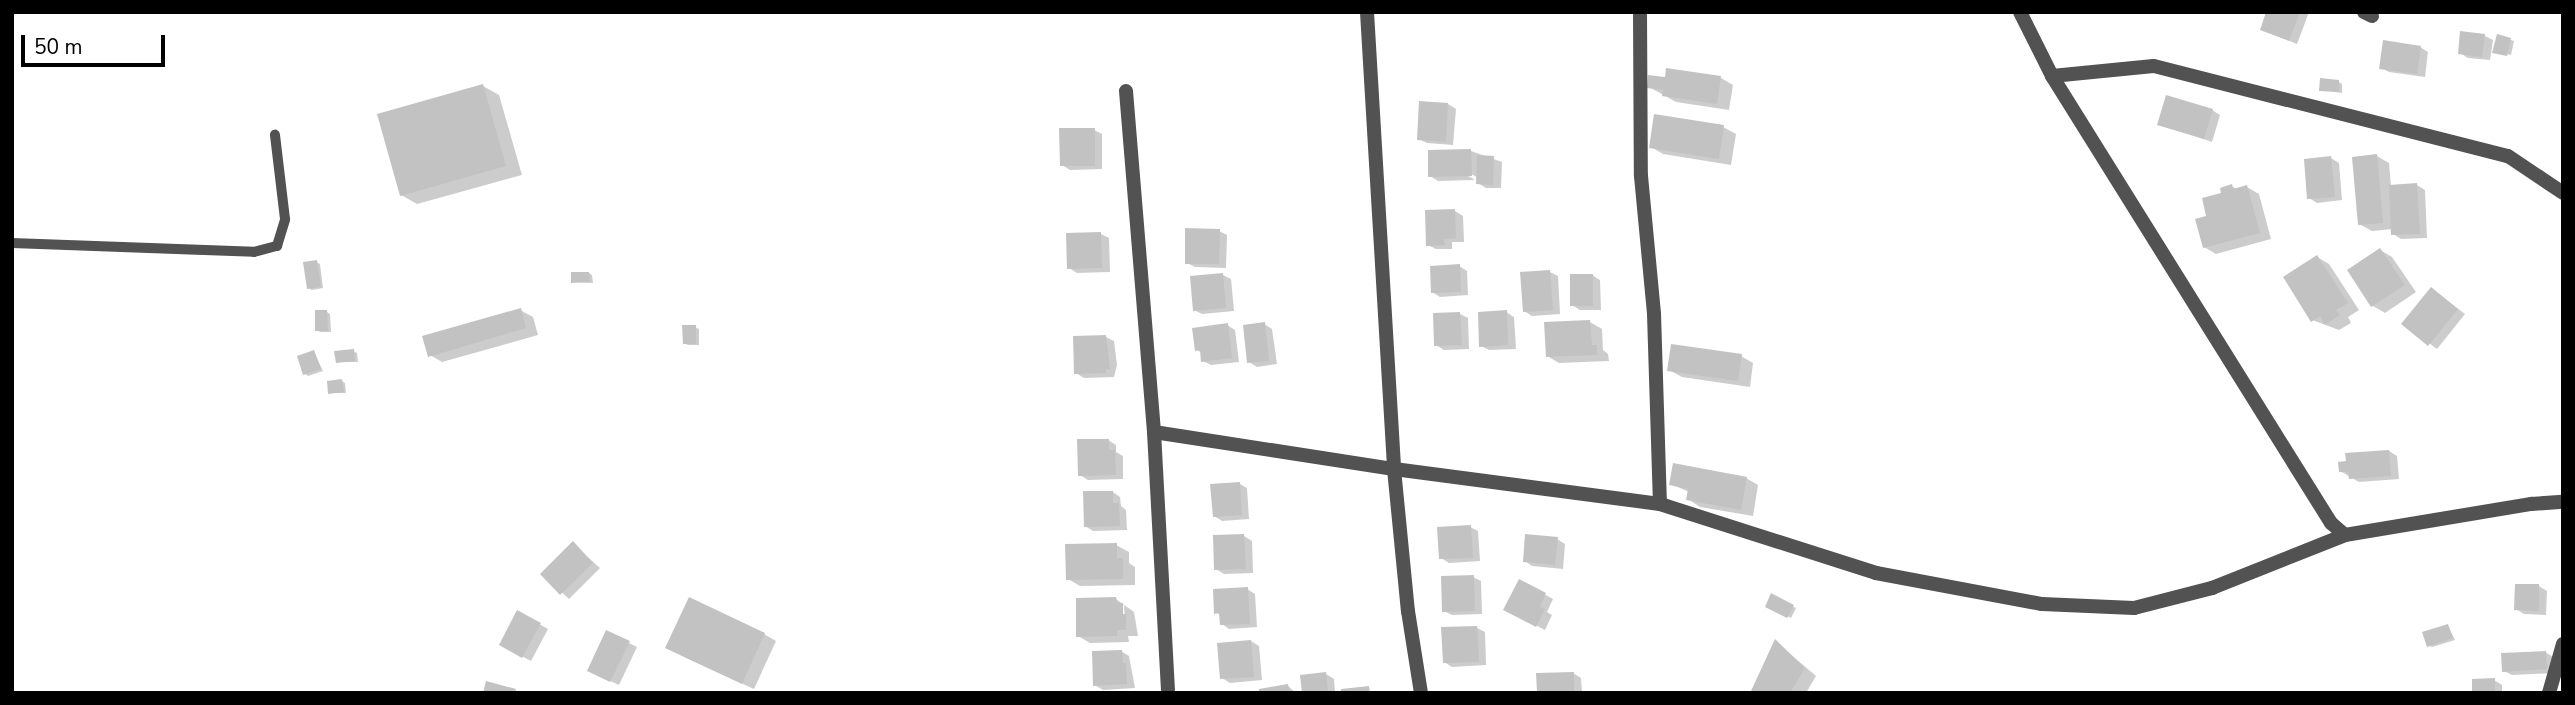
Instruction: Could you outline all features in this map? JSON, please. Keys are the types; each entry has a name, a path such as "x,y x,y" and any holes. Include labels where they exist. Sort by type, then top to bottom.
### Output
{"street":[{"path":"1367,12 1394,469 1408,611 1421,693"},
{"path":"1640,12 1642,176 1654,314 1660,504"},
{"path":"2020,12 2052,75 2331,523 2345,535"},
{"path":"2052,75 2154,66 2508,156 2563,193"},
{"path":"1126,91 1154,432 1168,693"},
{"path":"1154,432 1394,469 1660,504 1876,573 2042,604 2134,608 2212,588 2345,535 2531,504 2563,502"},
{"path":"2549,693 2563,644"}],"lane":[{"path":"12,243 254,252 277,246 285,219 275,135"}],"building":[{"path":"2266,12 2300,12 2289,41 2260,30"},
{"path":"2460,31 2485,34 2482,57 2458,54"},
{"path":"2497,34 2511,38 2507,56 2492,53"},
{"path":"2383,40 2421,46 2417,74 2379,69"},
{"path":"1666,68 1721,76 1717,104 1662,96 1663,90 1647,88 1648,75 1665,77"},
{"path":"2320,78 2339,80 2339,92 2319,91"},
{"path":"483,84 506,166 400,196 377,114"},
{"path":"2166,95 2213,109 2204,139 2157,125"},
{"path":"1419,101 1448,103 1446,142 1417,140"},
{"path":"1654,114 1724,125 1719,159 1649,148"},
{"path":"1059,128 1095,128 1095,166 1060,166"},
{"path":"1471,149 1472,176 1428,177 1428,150"},
{"path":"2377,154 2383,223 2358,225 2352,157"},
{"path":"1477,155 1494,156 1493,185 1476,184"},
{"path":"2331,156 2335,197 2307,199 2304,159"},
{"path":"2417,183 2420,234 2391,235 2389,185"},
{"path":"2232,184 2233,189 2247,185 2260,233 2203,248 2195,219 2206,216 2202,198 2221,193 2220,188"},
{"path":"1455,209 1456,238 1444,239 1445,245 1426,246 1425,210"},
{"path":"1185,228 1220,229 1219,264 1185,264"},
{"path":"1101,232 1102,268 1067,269 1066,233"},
{"path":"2380,248 2405,285 2371,307 2347,270"},
{"path":"2317,255 2348,303 2336,310 2340,315 2325,325 2320,316 2311,322 2283,277"},
{"path":"317,260 321,287 307,289 303,262"},
{"path":"1460,264 1461,292 1431,293 1430,266"},
{"path":"1550,270 1553,310 1523,312 1520,272"},
{"path":"571,272 589,272 590,282 571,283"},
{"path":"1223,273 1226,308 1193,311 1190,276"},
{"path":"1570,274 1593,274 1593,306 1570,306"},
{"path":"2431,287 2458,309 2428,346 2401,324"},
{"path":"521,308 526,328 428,357 422,336"},
{"path":"315,310 327,310 328,331 315,331"},
{"path":"1507,310 1508,345 1479,347 1478,312"},
{"path":"1460,312 1462,345 1434,346 1433,313"},
{"path":"1590,320 1592,345 1597,345 1597,355 1546,357 1544,322"},
{"path":"1265,322 1269,361 1247,363 1243,325"},
{"path":"1228,323 1232,358 1201,362 1200,350 1195,351 1192,328"},
{"path":"682,325 696,325 696,344 683,344"},
{"path":"1106,335 1110,369 1106,369 1106,373 1074,374 1073,336"},
{"path":"1671,344 1742,354 1738,381 1667,371"},
{"path":"354,349 355,361 336,363 334,351"},
{"path":"314,350 321,369 303,375 297,356"},
{"path":"342,379 344,392 328,394 327,381"},
{"path":"1077,439 1109,439 1109,450 1115,450 1116,475 1078,476"},
{"path":"2389,450 2391,476 2349,479 2348,472 2339,472 2338,462 2346,461 2345,453"},
{"path":"1673,463 1747,477 1741,510 1686,500 1688,489 1669,485"},
{"path":"1240,482 1242,515 1213,517 1210,484"},
{"path":"1083,491 1113,491 1113,503 1119,503 1120,526 1084,527"},
{"path":"1471,525 1473,558 1439,559 1437,527"},
{"path":"1244,534 1246,569 1214,570 1213,535"},
{"path":"1525,534 1558,537 1555,565 1523,562"},
{"path":"573,541 593,563 560,595 540,574"},
{"path":"1117,543 1117,558 1123,558 1123,579 1066,580 1065,544"},
{"path":"1474,575 1475,611 1442,612 1441,576"},
{"path":"1519,579 1546,593 1540,607 1545,609 1536,627 1503,610"},
{"path":"2515,584 2539,584 2539,611 2514,610"},
{"path":"1248,587 1250,624 1220,625 1219,613 1214,614 1213,589"},
{"path":"1771,593 1794,605 1787,618 1765,607"},
{"path":"689,597 765,633 742,684 665,648"},
{"path":"1116,597 1117,603 1123,603 1126,630 1117,630 1117,636 1076,637 1076,598"},
{"path":"517,610 541,623 522,658 499,645"},
{"path":"2448,624 2453,638 2427,647 2422,632"},
{"path":"1477,626 1479,662 1443,663 1441,627"},
{"path":"606,630 630,641 610,682 587,671"},
{"path":"1775,639 1805,668 1790,693 1753,693 1751,691"},
{"path":"1251,640 1254,677 1220,679 1217,643"},
{"path":"1122,650 1127,684 1093,686 1092,651"},
{"path":"2546,651 2547,669 2502,672 2501,653"},
{"path":"1326,672 1328,693 1302,693 1300,675"},
{"path":"1574,672 1574,693 1537,693 1536,673"},
{"path":"2495,678 2495,693 2472,693 2472,679"},
{"path":"486,681 516,689 515,693 483,693"},
{"path":"1288,684 1290,693 1259,693 1259,689"},
{"path":"1369,686 1370,693 1341,693 1341,689"}]}
